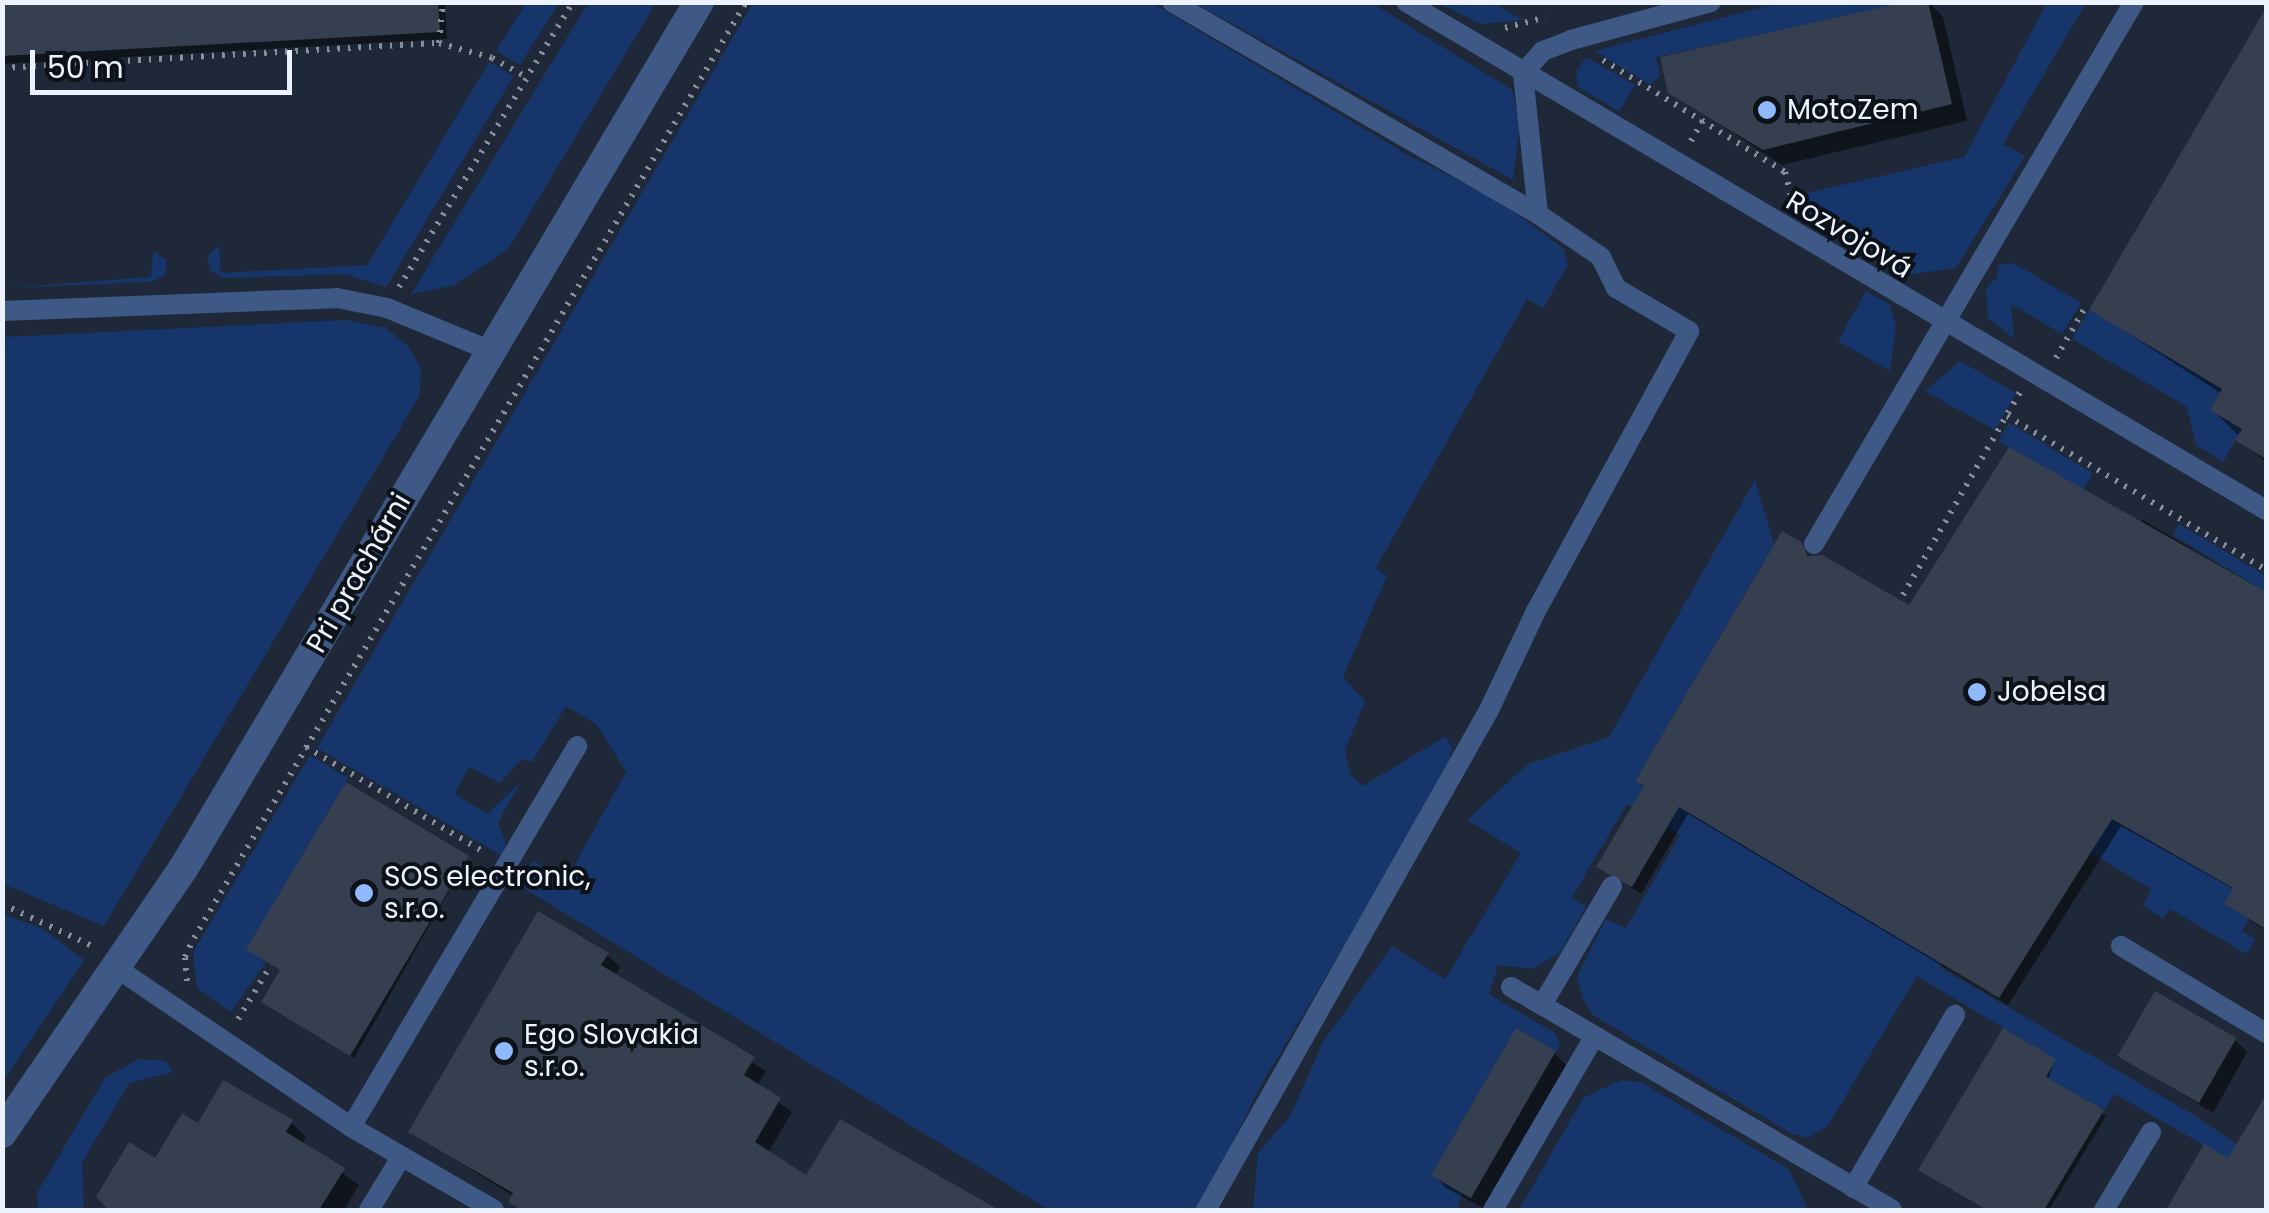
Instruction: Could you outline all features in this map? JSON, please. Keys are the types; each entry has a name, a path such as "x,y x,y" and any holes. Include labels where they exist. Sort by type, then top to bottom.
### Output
{"street":[{"name":"Pri prachárni","path":"2,1133 118,969 258,745 699,2"}],"lane":[{"path":"1172,2 1538,214 1601,258 1616,288 1689,331 1536,611 1489,710 1206,1210"},
{"name":"Rozvojová","path":"1406,2 1944,324 2266,510"},
{"path":"1538,214 1524,73 1543,51 1570,40 1711,2"},
{"path":"1814,544 2134,2"},
{"path":"2,311 292,296 386,308 489,350"},
{"path":"352,1127 577,746"},
{"path":"1542,1005 1612,886"},
{"path":"2121,946 2266,1033"},
{"path":"118,969 352,1127 494,1210"},
{"path":"1511,987 1853,1188 1877,1207"},
{"path":"1853,1188 1955,1015"},
{"path":"1493,1210 1594,1037"},
{"path":"2104,1210 2151,1132"},
{"path":"369,1210 402,1156"}],"path":[{"path":"439,42 442,2"},
{"path":"386,308 573,2"},
{"path":"271,964 236,1022 216,1011 188,986 185,957 746,2"},
{"path":"1465,38 1553,16"},
{"path":"1570,40 1785,172 1802,240"},
{"path":"2,68 439,42 492,58 528,78"},
{"path":"168,48 168,60"},
{"path":"2068,336 2086,306"},
{"path":"2007,416 2266,570"},
{"path":"1904,595 1998,432"},
{"path":"306,747 507,865"},
{"path":"2,904 85,940 118,969"},
{"path":"205,1030 216,1011"}],"shaded area":[{"path":"526,3 559,3 520,65 496,51"},
{"path":"588,3 656,3 508,249 455,285 411,294"},
{"path":"753,3 1152,3 1408,155 1498,200 1564,249 1568,265 1543,308 1527,299 1376,568 1387,576 1343,677 1365,701 1345,750 1350,774 1363,786 1446,736 1452,748 1448,771 1260,1087 1200,1210 1049,1210 519,885 533,861 566,880 626,772 597,725 566,706 532,762 522,759 500,783 469,767 455,794 487,814 521,782 498,822 506,845 501,855 317,748"},
{"path":"1195,3 1372,3 1512,90 1520,124 1513,180"},
{"path":"1438,3 1493,3 1523,20 1481,24"},
{"path":"1778,3 1905,3 1656,57 1660,75 1650,85 1595,51"},
{"path":"2047,3 2086,3 2003,144 2025,156 1956,268 1907,275 1800,215 1805,208 1794,196 1964,157"},
{"path":"1586,57 1635,85 1619,111 1578,87 1576,72"},
{"path":"489,62 514,76 386,287 345,274 224,278 211,271 207,257 219,246 221,273 367,265"},
{"path":"153,251 167,260 165,275 151,282 3,288 151,277"},
{"path":"2013,263 2081,303 2062,334 2011,304 2014,339 1988,318 1986,288 1997,278 1999,265"},
{"path":"1866,291 1890,305 1896,326 1890,371 1838,341"},
{"path":"2089,310 2222,389 2210,410 2242,429 2223,462 2196,445 2187,407 2072,339"},
{"path":"346,320 386,328 407,345 421,368 420,395 104,926 3,884 3,337"},
{"path":"1960,361 2016,393 1995,430 1925,391"},
{"path":"2009,423 2093,473 2082,491 1998,441"},
{"path":"1755,480 1774,544 1635,781 1933,957 2038,778 2233,888 2224,904 2249,919 2242,931 2255,939 2247,954 2170,909 2163,918 2143,906 2151,889 2029,815 1939,967 2194,1115 2266,1164 2266,1181 2115,1094 2104,1110 2046,1077 2055,1059 1917,976 1828,1126 1808,1138 1792,1134 1593,1015 1583,999 1577,976 1606,919 1626,928 1680,835 1627,804 1572,897 1586,907 1560,953 1532,969 1498,965 1489,994 1555,1033 1560,1046 1556,1051 1516,1029 1431,1175 1463,1193 1457,1210 1253,1210 1258,1153 1290,1116 1323,1042 1392,946 1445,979 1521,853 1467,820 1528,764 1609,737"},
{"path":"2179,524 2266,576 2264,591 2173,535"},
{"path":"310,755 348,778 247,949 266,962 231,1012 197,988 193,952"},
{"path":"3,914 43,929 84,960 3,1082"},
{"path":"138,1059 166,1061 173,1072 129,1083 82,1163 84,1210 38,1210 37,1193 105,1078"},
{"path":"1621,1080 1641,1082 1789,1169 1808,1210 1519,1210 1583,1098"}],"building":[{"path":"2,2 438,2 440,32 2,56"},
{"path":"1905,2 1928,2 1952,104 1763,150 1668,93 1660,57"},
{"path":"2266,8 2266,459 2235,440 2242,429 2210,410 2222,389 2089,310"},
{"name":"Jobelsa","path":"2009,447 2266,592 2266,929 2224,904 2233,888 2112,819 1999,998 1679,807 1632,887 1596,867 1644,786 1635,781 1782,531 1801,542 1808,556 1822,555 1909,605"},
{"name":"SOS electronic, s.r.o.","path":"346,782 469,856 350,1056 261,1002 280,970 246,949"},
{"path":"538,911 609,953 601,965 755,1057 744,1075 781,1098 755,1142 806,1175 840,1119 999,1210 522,1210 508,1202 513,1193 408,1132"},
{"path":"2155,991 2236,1038 2199,1103 2118,1056"},
{"path":"1516,1028 1556,1051 1471,1198 1431,1175"},
{"path":"2003,1028 2056,1059 2046,1077 2104,1110 2044,1210 1987,1210 1918,1170"},
{"path":"223,1080 293,1120 286,1132 345,1168 319,1210 109,1210 96,1197 129,1142 155,1158 182,1113 198,1123"},
{"path":"2266,1095 2266,1210 2166,1210 2204,1144 2228,1158"}],"place":[{"name":"MotoZem","path":"1767,110"},
{"name":"Jobelsa","path":"1977,692"},
{"name":"SOS electronic, s.r.o.","path":"364,893"},
{"name":"Ego Slovakia s.r.o.","path":"504,1051"}]}
